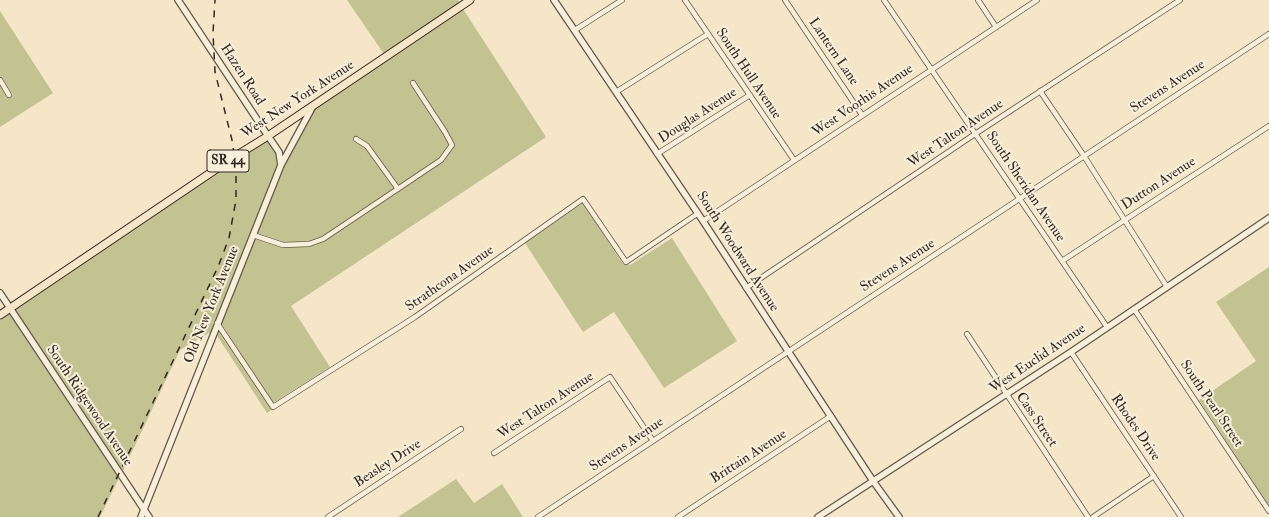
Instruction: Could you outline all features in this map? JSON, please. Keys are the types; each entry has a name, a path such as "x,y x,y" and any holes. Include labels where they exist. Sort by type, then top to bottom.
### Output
{"main road":[{"name":"West New York Avenue","path":"0,315 470,0"}],"street":[{"name":"Hazen Road","path":"178,0 279,152 281,165"},
{"name":"South Woodward Avenue","path":"554,0 658,154 873,481 899,517"},
{"path":"575,30 622,0"},
{"name":"South Hull Avenue","path":"685,0 794,160"},
{"name":"Lantern Lane","path":"785,0 862,115"},
{"name":"South Sheridan Avenue","path":"884,0 1107,328"},
{"path":"978,0 996,27"},
{"name":"West Voorhis Avenue","path":"702,221 1037,0"},
{"name":"West Talton Avenue","path":"746,288 975,134 1180,0"},
{"path":"616,92 708,34"},
{"name":"Stevens Avenue","path":"538,517 1269,34"},
{"path":"0,80 9,95"},
{"path":"253,235 283,245 310,244 323,239 441,160 452,145 414,83"},
{"path":"1040,91 1084,156 1167,287"},
{"name":"Douglas Avenue","path":"658,154 750,95"},
{"name":"Old New York Avenue","path":"140,517 281,165 313,106"},
{"name":"Dutton Avenue","path":"1062,261 1269,126"},
{"path":"356,139 367,146 398,190"},
{"name":"Strathcona Avenue","path":"218,323 273,407 415,317 583,199 626,262 697,214"},
{"name":"West Euclid Avenue","path":"818,517 1071,352 1269,218"},
{"name":"South Ridgewood Avenue","path":"0,293 149,517"},
{"name":"South Pearl Street","path":"1134,309 1269,511"},
{"name":"Cass Street","path":"967,334 1088,517"},
{"name":"Rhodes Drive","path":"1071,352 1181,517"},
{"name":"West Talton Avenue","path":"494,453 610,377 653,441"},
{"name":"Brittain Avenue","path":"678,517 831,416"},
{"name":"Beasley Drive","path":"328,517 461,429"},
{"path":"1093,517 1154,476"}],"green space":[{"path":"347,0 458,0 460,3 384,54"},
{"path":"463,9 546,137 291,306 330,367 273,403 221,323 284,166 315,108"},
{"path":"0,11 53,93 0,127 0,85 9,98 13,95 0,76"},
{"path":"268,140 276,153 278,164 211,332 180,350 122,473 14,309"},
{"path":"583,203 623,264 630,265 672,238 737,341 664,388 614,312 583,332 525,243"},
{"path":"1269,267 1269,506 1199,400 1256,361 1216,302"},
{"path":"10,312 119,478 100,517 0,517 0,319"},
{"path":"218,329 273,409 267,413 216,334"},
{"path":"456,479 474,503 502,484 523,517 398,517"}],"railway":[{"path":"98,517 218,267 229,238 236,200 236,170 232,140 215,72 213,33 215,0"}]}
